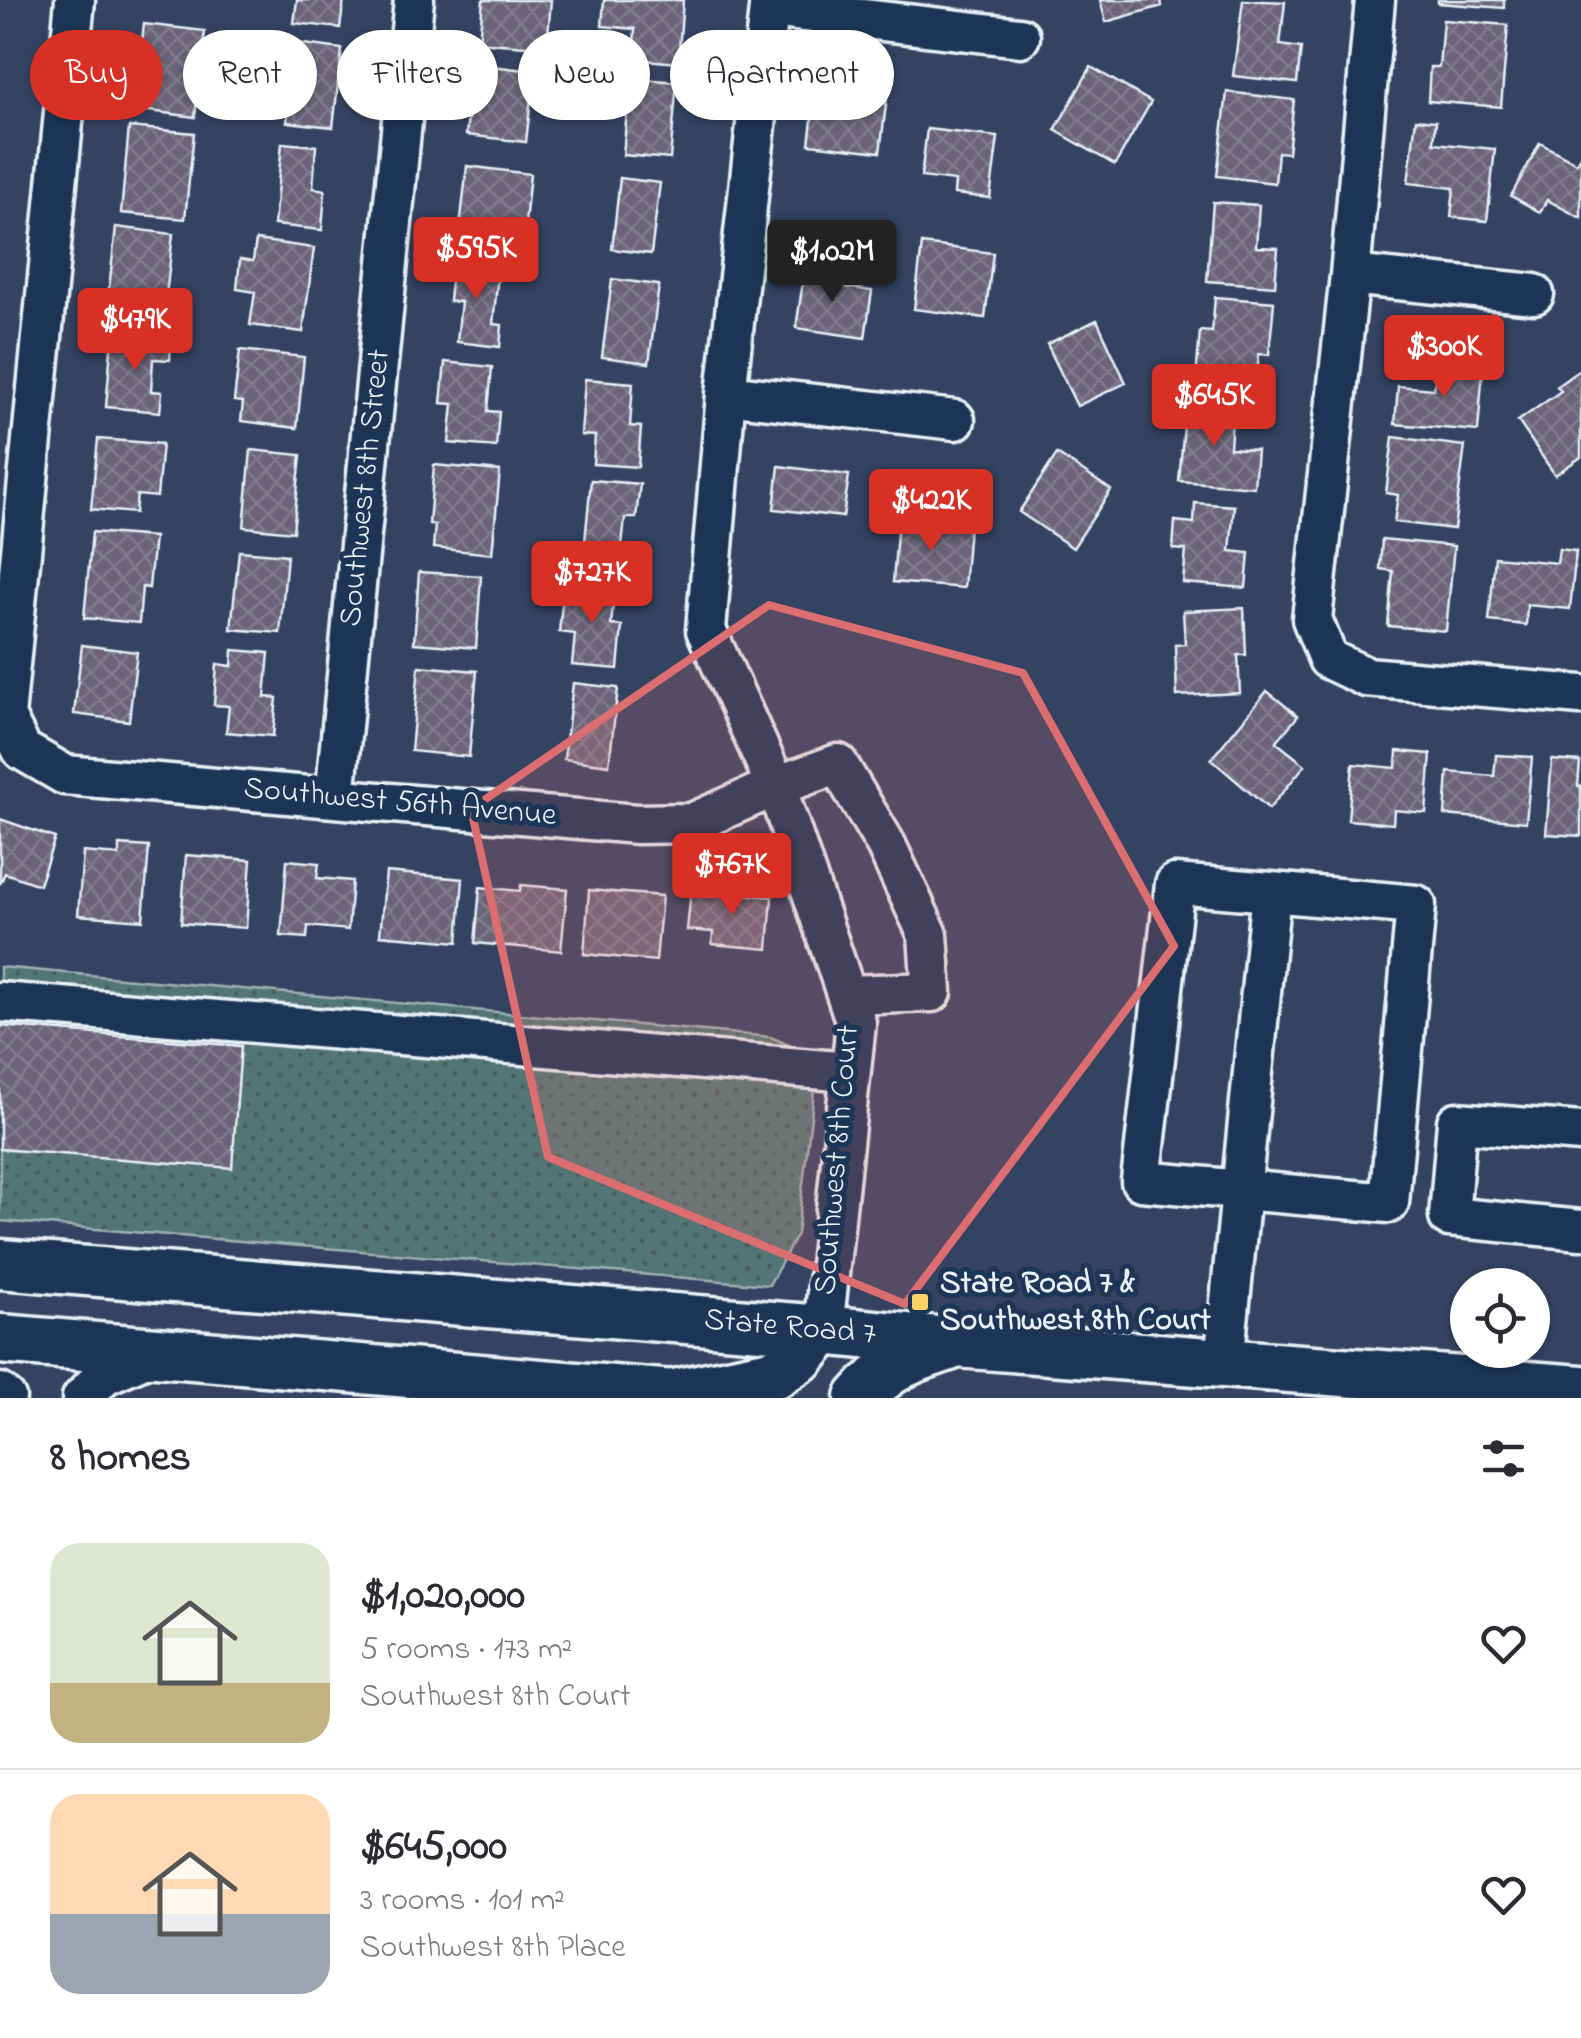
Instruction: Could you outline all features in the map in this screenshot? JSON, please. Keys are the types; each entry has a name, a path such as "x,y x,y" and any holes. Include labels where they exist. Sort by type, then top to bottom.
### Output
{"main road":[{"name":"State Road 7","path":"0,1264 1581,1390"},
{"path":"0,1339 158,1352 424,1386 691,1396 776,1373 802,1356 823,1330"},
{"path":"860,1398 874,1381 903,1361 957,1343"}],"street":[{"name":"Southwest 56th Avenue","path":"76,0 5,716 22,750 64,776 637,824 692,823 838,764 886,845 928,936 932,992 847,995"},
{"name":"Southwest 8th Street","path":"335,797 414,0"},
{"path":"1375,0 1312,619 1328,659 1366,678 1581,695"},
{"path":"769,4 1020,37"},
{"name":"Southwest 8th Court","path":"769,4 726,394 706,630 776,786 856,1023 823,1330"},
{"path":"1350,275 1534,294"},
{"path":"726,394 955,420"},
{"path":"1388,1204 1416,905 1175,884 1142,1181 1388,1204 1449,1216 1581,1230"},
{"path":"1224,1362 1272,892"},
{"path":"0,1002 850,1072"},
{"path":"1449,1216 1457,1122 1581,1132"},
{"path":"82,1398 104,1375 158,1352"},
{"path":"0,1393 6,1398"}],"highlighted area":[{"path":"769,605 1023,673 1174,946 905,1304 548,1157 471,809"}],"green space":[{"path":"0,967 771,1037 818,1058 797,1234 769,1285 0,1221"}],"building":[{"path":"297,0 344,0 340,28 294,23"},
{"path":"483,0 551,0 548,30 518,30 518,45 498,44 498,30 480,30"},
{"path":"604,0 683,0 681,30 670,30 670,62 650,61 650,30 602,26"},
{"path":"1100,0 1161,0 1162,6 1106,22"},
{"path":"1243,0 1285,2 1280,45 1301,48 1297,83 1233,76"},
{"path":"1504,0 1504,8 1438,3"},
{"path":"1443,20 1508,25 1501,107 1428,101 1430,67 1439,67"},
{"path":"144,24 196,30 183,30 183,115 163,113 163,30 143,30"},
{"path":"317,46 337,48 333,127 287,122 317,120"},
{"path":"498,67 518,69 518,120 528,120 526,142 466,135 468,120 498,120"},
{"path":"1091,67 1151,102 1115,165 1055,130"},
{"path":"650,80 670,81 670,120 674,120 670,159 623,155 626,120 650,120"},
{"path":"1227,92 1294,100 1288,153 1278,152 1275,183 1217,176"},
{"path":"1416,119 1436,121 1434,143 1495,149 1487,221 1451,217 1454,188 1408,183"},
{"path":"812,120 884,120 880,152 809,144"},
{"path":"129,127 194,133 185,219 121,213"},
{"path":"927,129 998,137 990,198 954,194 955,181 921,177"},
{"path":"282,143 316,146 313,188 325,190 322,230 274,225"},
{"path":"1540,143 1577,163 1581,156 1581,218 1547,200 1540,212 1511,196"},
{"path":"467,166 530,174 523,243 459,236"},
{"path":"620,178 660,183 651,254 612,249"},
{"path":"1213,202 1259,205 1256,247 1278,248 1275,286 1207,281"},
{"path":"116,227 173,234 165,305 108,298"},
{"path":"256,240 314,248 303,332 250,325 255,292 237,289 240,259 253,261"},
{"path":"922,244 993,253 985,318 914,309"},
{"path":"453,260 499,265 493,324 502,325 500,347 457,342 461,302 449,301"},
{"path":"805,268 840,273 838,286 872,291 865,338 796,328"},
{"path":"612,279 659,285 649,363 602,357"},
{"path":"1215,297 1274,302 1269,355 1259,354 1256,384 1196,379 1200,331 1212,332"},
{"path":"1097,320 1126,383 1077,406 1047,344"},
{"path":"112,336 171,341 170,360 153,359 151,391 162,392 160,412 106,407"},
{"path":"240,350 304,357 297,428 241,421 243,402 234,401"},
{"path":"445,362 492,367 488,411 499,412 496,447 449,443 453,404 441,403"},
{"path":"1437,364 1483,368 1478,431 1395,424 1398,386 1434,389"},
{"path":"1581,369 1581,457 1555,475 1518,421 1561,391 1557,386"},
{"path":"585,379 633,383 630,426 641,427 638,467 593,464 595,436 581,435"},
{"path":"1186,403 1233,406 1230,448 1257,450 1254,487 1179,481"},
{"path":"1393,437 1465,446 1454,529 1394,522 1398,495 1386,493"},
{"path":"98,439 162,444 157,497 137,495 135,513 91,509"},
{"path":"251,450 301,455 293,532 244,527"},
{"path":"1057,454 1111,490 1073,548 1019,512"},
{"path":"434,465 500,471 492,554 433,548 435,525 429,524"},
{"path":"779,466 849,475 843,517 774,509"},
{"path":"591,480 640,484 636,518 625,518 621,555 584,552"},
{"path":"1195,503 1234,506 1230,551 1249,553 1246,588 1183,583 1186,550 1173,549 1175,521 1194,523"},
{"path":"898,520 969,527 964,588 893,582"},
{"path":"92,532 154,537 149,588 142,587 139,623 84,618"},
{"path":"1382,539 1454,546 1446,631 1388,626 1393,571 1380,569"},
{"path":"1559,549 1576,551 1570,609 1527,605 1526,625 1489,621 1495,557 1557,563"},
{"path":"239,551 287,555 280,633 231,629"},
{"path":"419,572 481,576 476,648 414,643"},
{"path":"580,581 615,585 611,625 622,626 618,669 572,665 575,634 559,632 563,595 578,597"},
{"path":"1244,608 1246,655 1238,655 1240,693 1177,696 1175,645 1185,644 1183,611"},
{"path":"82,645 137,652 129,721 74,714"},
{"path":"233,650 269,653 265,697 277,698 273,736 226,732 229,706 214,705 217,664 232,666"},
{"path":"419,666 477,671 469,757 411,751"},
{"path":"573,683 618,688 609,765 564,759"},
{"path":"1267,691 1298,716 1276,742 1305,765 1269,809 1211,759"},
{"path":"1397,751 1431,754 1426,813 1394,810 1393,824 1348,820 1353,764 1396,768"},
{"path":"1496,755 1532,757 1526,822 1445,815 1448,772 1494,776"},
{"path":"1552,760 1580,762 1581,836 1546,834"},
{"path":"0,819 55,838 39,885 5,873 0,884"},
{"path":"119,845 149,847 143,920 78,915 83,852 119,855"},
{"path":"186,855 251,860 246,928 181,923"},
{"path":"287,860 319,863 317,878 352,881 348,930 308,926 307,938 281,936"},
{"path":"386,872 463,879 458,942 380,935"},
{"path":"521,885 567,889 561,951 475,943 480,887 520,891"},
{"path":"589,890 662,896 656,961 584,954"},
{"path":"691,890 772,897 768,949 712,944 713,932 687,930"},
{"path":"0,1026 241,1046 232,1168 0,1149"}],"place":[{"name":"State Road 7 & Southwest 8th Court","path":"920,1302"}]}
